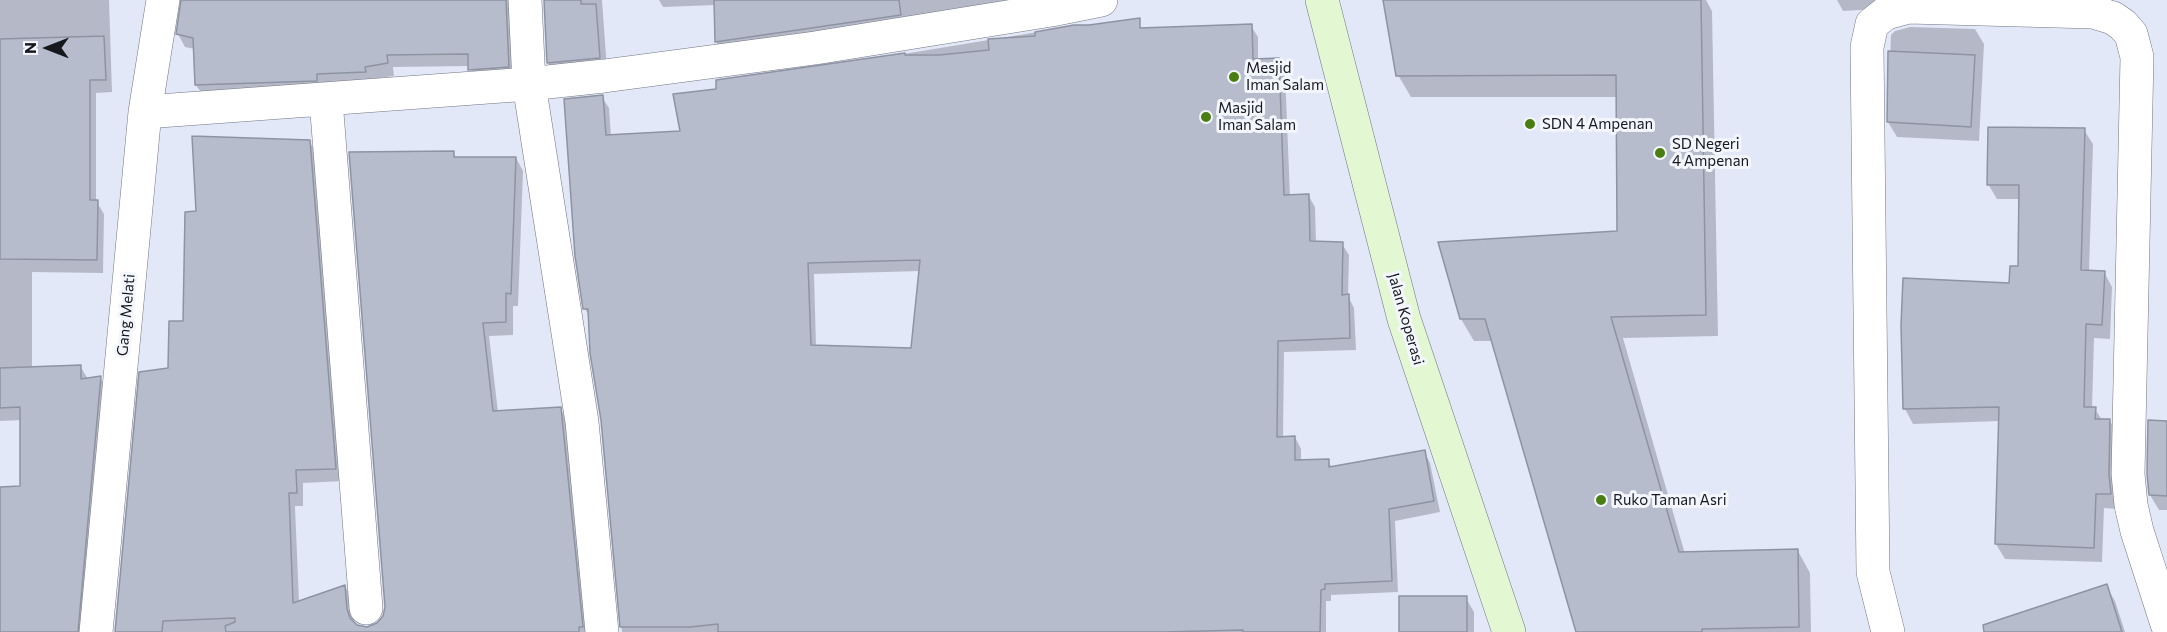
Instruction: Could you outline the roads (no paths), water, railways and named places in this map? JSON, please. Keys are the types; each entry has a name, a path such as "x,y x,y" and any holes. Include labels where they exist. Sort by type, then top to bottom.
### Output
{"street":[{"name":"Gang Melati","path":"96,632 145,112 163,0"},
{"path":"525,0 529,84 582,422 602,632"},
{"path":"145,112 529,84 815,48 1101,0"},
{"name":"Jalan Koperasi","path":"1322,0 1404,319 1509,632"},
{"path":"1888,632 1873,572 1867,47 1872,24 1886,13 1908,7 2093,12 2113,18 2131,34 2137,57 2128,474 2131,505 2152,531 2167,624"},
{"path":"326,100 366,608"}],"place":[{"name":"Mesjid Iman Salam","path":"1234,77"},
{"name":"Masjid Iman Salam","path":"1206,117"},
{"name":"SDN 4 Ampenan","path":"1530,124"},
{"name":"SD Negeri 4 Ampenan","path":"1660,153"},
{"name":"Ruko Taman Asri","path":"1601,500"}]}
